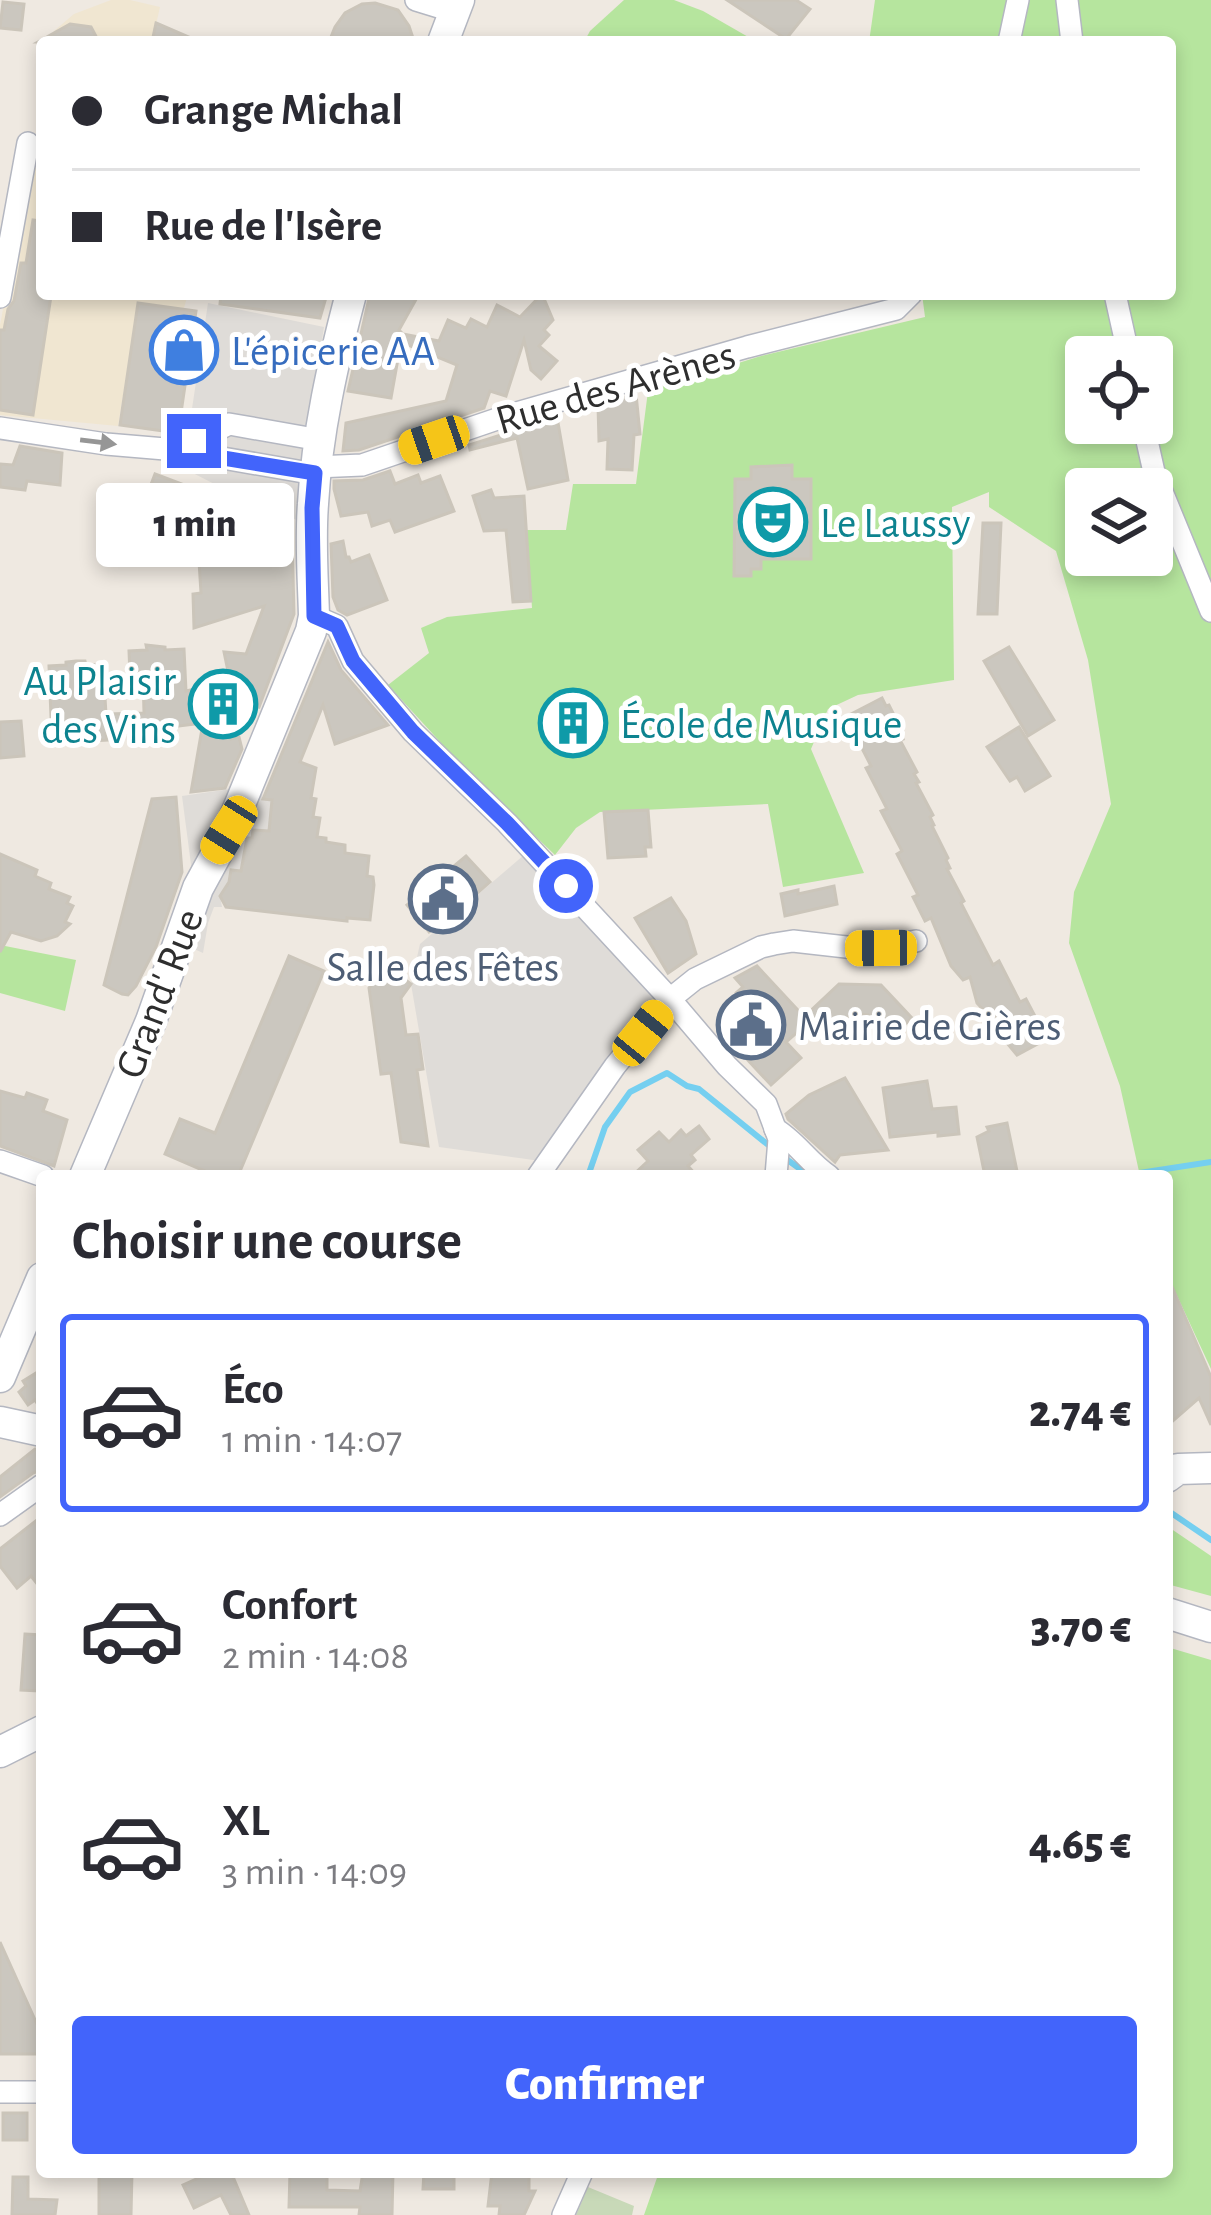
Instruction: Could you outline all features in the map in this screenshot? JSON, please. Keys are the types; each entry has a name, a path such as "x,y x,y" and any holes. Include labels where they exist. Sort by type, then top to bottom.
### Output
{"main road":[{"path":"444,36 457,6"},
{"name":"Grand' Rue","path":"89,1170 151,1021 198,887 229,830 311,631 317,460 349,303"},
{"path":"0,1377 36,1292"},
{"path":"0,1422 36,1430"},
{"path":"1173,1473 1211,1468"},
{"path":"1173,1596 1211,1606"},
{"path":"1173,1615 1211,1628"},
{"path":"0,1752 36,1734"},
{"path":"0,1766 36,1749"}],"street":[{"path":"416,0 457,6"},
{"path":"1011,36 1018,0"},
{"path":"1067,0 1071,36"},
{"path":"0,297 28,143"},
{"name":"Rue des Arènes","path":"317,460 362,464 506,416 896,309 904,300"},
{"path":"1116,300 1124,336"},
{"path":"0,428 177,449 229,424 317,460"},
{"path":"194,441 211,456 317,460"},
{"path":"1148,444 1154,472 1211,610"},
{"path":"314,616 337,626 353,661 413,732 507,823 766,1104 777,1134 776,1170"},
{"path":"542,1170 615,1066 670,999 695,979 761,946 793,941 881,948 916,941"},
{"path":"777,1134 788,1136 820,1170"},
{"path":"0,1161 36,1174"},
{"path":"0,1515 36,1488"},
{"path":"0,2092 36,2092"},
{"path":"563,2215 579,2178"}],"shaded area":[{"path":"111,0 160,7 153,36 53,36 74,14"},
{"path":"36,135 36,300 186,300 184,308 138,303 118,426 0,415 0,325"},
{"path":"208,303 324,327 297,520 183,468"},
{"path":"257,785 263,789 262,798 272,800 280,832 246,838 248,871 231,870 228,889 220,896 222,907 214,907 208,923 203,953 179,942 192,872 182,796"},
{"path":"531,849 670,999 548,1162 439,1147 411,984 420,944"}],"green space":[{"path":"624,0 674,0 747,36 587,36"},
{"path":"875,0 1211,0 1211,1369 1173,1287 1173,1170 1139,1170 1120,1086 1069,943 1074,892 1111,804 1088,660 1056,551 989,507 989,492 952,507 954,680 858,695 828,709 811,749 864,873 783,887 768,804 600,812 576,828 555,855 465,769 388,685 429,653 421,628 447,617 532,608 527,530 566,530 573,484 636,484 648,391 761,356 925,317 923,300 1176,300 1176,36 870,36"},
{"path":"0,945 76,960 65,1011 0,993"},
{"path":"1173,1530 1211,1556 1211,1596 1173,1586"},
{"path":"1173,1649 1211,1660 1211,2215 644,2215 657,2178 1173,2178"},
{"path":"588,2187 634,2206 632,2215 576,2215"}],"building":[{"path":"727,0 796,0 810,9 788,36"},
{"path":"3,2 24,4 21,30 0,28"},
{"path":"362,4 398,10 412,36 331,36 345,13"},
{"path":"156,23 186,36 153,36"},
{"path":"70,24 91,27 96,36 49,36"},
{"path":"36,220 36,300 50,300 33,415 0,410 0,330 4,330 14,301 21,263 26,263"},
{"path":"220,300 325,300 320,318 220,304"},
{"path":"369,300 416,300 399,330 439,341 448,320 466,328 471,319 487,327 497,305 520,317 536,300 545,300 553,320 539,346 557,361 541,379 531,370 524,340 506,396 490,391 484,408 359,450 343,451 346,423 446,401 457,365 401,342 391,398 348,391"},
{"path":"138,303 196,311 178,433 120,425"},
{"path":"636,394 640,434 634,435 632,470 607,469 608,439 599,441 598,405"},
{"path":"557,417 568,480 528,489 517,438 470,450 469,445"},
{"path":"20,446 62,453 60,485 27,481 25,490 0,487 0,464 13,465"},
{"name":"Le Laussy","path":"792,465 792,479 811,479 811,559 761,559 761,569 751,569 751,576 734,576 735,479 751,479 751,467"},
{"path":"390,471 395,484 418,475 421,483 440,476 454,511 395,532 390,520 372,526 368,512 341,516 334,481 363,480"},
{"path":"155,474 192,488 181,518 144,503"},
{"path":"491,490 494,498 524,496 531,601 513,602 506,530 484,531 473,496"},
{"path":"223,496 292,533 294,614 259,707 244,702 224,706 231,739 239,737 242,749 225,788 191,792 203,723 106,734 107,740 90,741 90,745 52,743 49,666 76,661 103,664 106,714 144,713 143,676 130,676 129,651 147,650 146,645 184,649 186,691 230,681 224,652 246,654 264,606 194,628 193,594 201,593 196,513 211,519"},
{"path":"983,523 1001,523 997,614 978,614"},
{"path":"343,541 351,562 369,555 387,600 347,615 338,610 333,597 331,544"},
{"path":"328,642 341,670 388,725 335,744 323,705 300,762 316,768 311,798 316,799 313,817 320,818 317,837 345,845 345,853 369,856 367,876 373,877 374,885 370,920 226,907 220,896 231,870 241,871 247,838 252,838 253,830 269,831 272,800 263,799"},
{"path":"1009,647 1054,720 1028,736 984,661"},
{"name":"École de Musique","path":"552,698 604,712 595,748 543,734"},
{"path":"882,698 901,729 900,740 917,772 916,783 933,815 932,826 948,858 947,869 961,903 993,965 999,961 1020,1002 1026,999 1047,1039 1017,1055 1002,1037 996,1014 990,1017 977,1003 970,977 963,980 951,966 931,918 925,921 913,897 918,895 897,854 902,851 881,811 887,809 850,725 856,722 851,714"},
{"path":"21,721 24,756 0,758 0,722"},
{"path":"1019,727 1050,776 1025,791 1017,777 1010,781 987,747"},
{"path":"176,797 182,872 156,947 136,986 128,995 122,994 104,985 152,799"},
{"path":"648,810 651,847 645,847 646,856 608,858 604,812"},
{"path":"0,854 37,870 35,876 51,883 49,889 70,897 67,903 73,906 65,922 70,924 57,936 41,941 11,932 0,952"},
{"name":"Salle des Fêtes","path":"466,856 490,882 429,932 407,905"},
{"path":"834,886 837,904 785,916 781,894"},
{"path":"671,898 686,921 696,954 668,973 635,918"},
{"path":"289,956 324,971 241,1170 202,1170 165,1154 180,1119 215,1133"},
{"path":"387,966 411,984 401,998 406,1035 418,1034 423,1069 417,1070 428,1146 401,1142 391,1073 381,1074 369,988"},
{"name":"Mairie de Gières","path":"757,966 809,1022 786,1042 801,1058 771,1085 720,1030 736,1015 736,993 743,987 735,978"},
{"path":"839,984 881,985 912,1018 897,1032 893,1028 886,1034 868,1015 853,1013 831,1032 825,1026 820,1030 806,1015"},
{"path":"845,1078 888,1150 840,1155 835,1162 786,1114 809,1095"},
{"path":"927,1081 932,1109 956,1107 959,1134 890,1137 883,1088"},
{"path":"0,1091 47,1100 43,1111 67,1120 54,1166 0,1146"},
{"path":"1007,1123 1017,1170 984,1170 977,1137 989,1131 987,1127"},
{"path":"699,1126 709,1139 691,1155 695,1160 688,1166 692,1170 638,1170 648,1161 638,1150 659,1132 669,1142 681,1130 686,1136"},
{"path":"1173,1289 1211,1377 1211,1425 1199,1398 1173,1421"},
{"path":"36,1373 36,1402 28,1405 19,1392 26,1386 23,1381"},
{"path":"36,1449 36,1472 0,1497 0,1477"},
{"path":"36,1521 36,1582 31,1576 17,1588 0,1566 0,1549"},
{"path":"25,1634 36,1635 36,1691 21,1690"},
{"path":"0,1942 36,2022 36,2054 0,2054"},
{"path":"3,2113 27,2113 27,2140 3,2140"},
{"path":"13,2177 28,2177 28,2199 57,2200 55,2215 12,2215"},
{"path":"99,2178 132,2178 131,2215 99,2215"},
{"path":"199,2178 234,2178 249,2215 231,2215 221,2195 194,2208 183,2185"},
{"path":"290,2178 327,2178 327,2190 360,2191 362,2178 393,2178 392,2215 359,2215 360,2207 289,2207"},
{"path":"424,2178 454,2178 454,2189 423,2189"},
{"path":"491,2178 529,2178 529,2191 535,2191 524,2215 499,2215 500,2206 488,2206"}],"waterway":[{"path":"590,1170 605,1127 630,1092 667,1073 699,1089 772,1148"},
{"path":"782,1156 802,1170"},
{"path":"1159,1170 1211,1162"},
{"path":"1173,1514 1211,1540"}],"place":[{"name":"L'épicerie AA","path":"184,350"},
{"name":"Le Laussy","path":"773,522"},
{"name":"Au Plaisir des Vins","path":"223,704"},
{"name":"École de Musique","path":"573,723"},
{"name":"Salle des Fêtes","path":"443,899"},
{"name":"Mairie de Gières","path":"751,1025"}],"route":[{"path":"194,441 211,456 315,473 314,616 337,626 353,661 413,732 566,886"}]}
